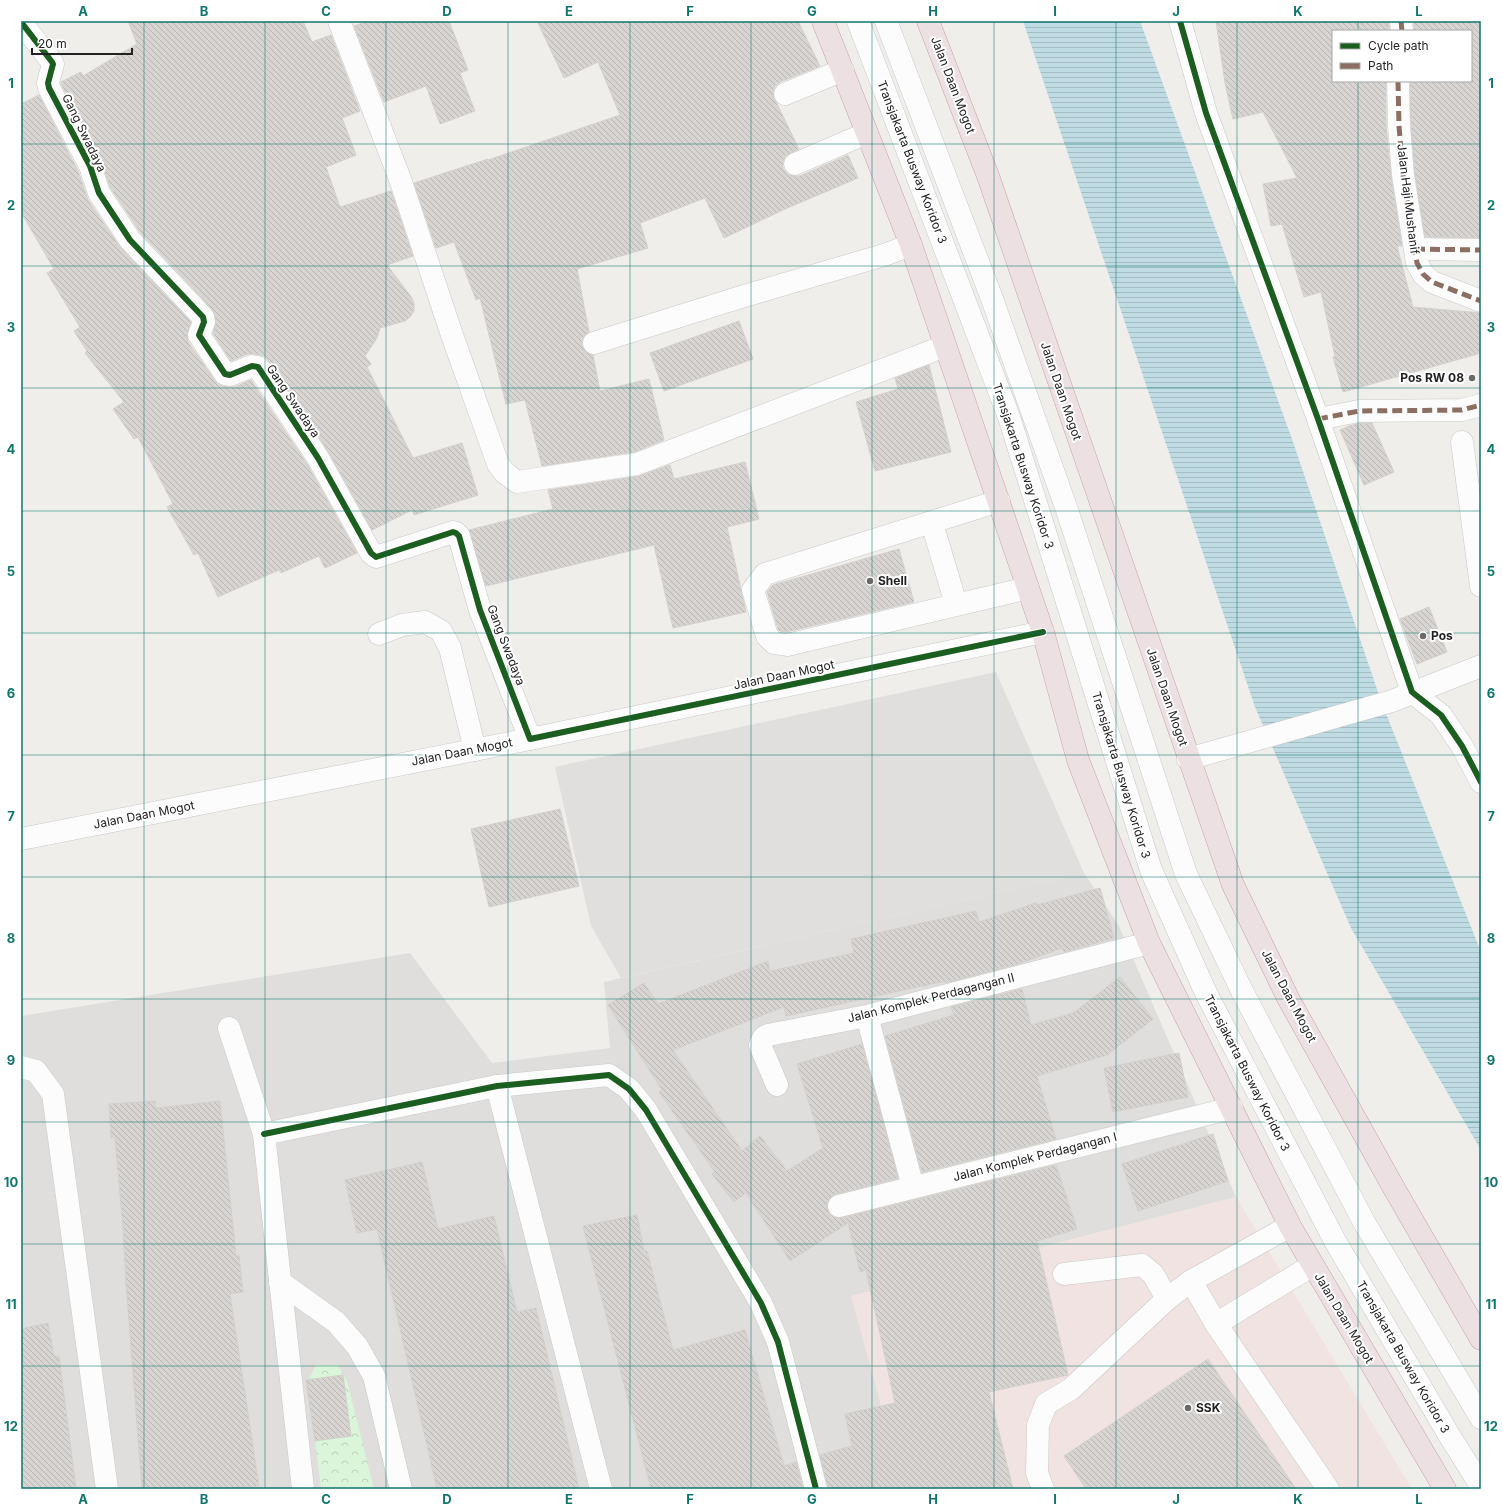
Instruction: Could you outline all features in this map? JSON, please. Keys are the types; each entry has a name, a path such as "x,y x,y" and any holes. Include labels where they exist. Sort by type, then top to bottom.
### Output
{"highway":[{"name":"Jalan Daan Mogot","path":"823,21 911,245 1043,632 1078,760 1149,943 1290,1226 1445,1489"},
{"name":"Jalan Daan Mogot","path":"928,21 988,176 1188,759 1233,885 1288,998 1395,1190 1481,1339"}],"street":[{"path":"339,21 400,179 452,335 498,464 505,473 517,482 637,464 945,346"},
{"name":"Transjakarta Busway Koridor 3","path":"858,21 1009,417 1151,870 1206,993 1335,1241 1449,1435 1481,1486"},
{"name":"Transjakarta Busway Koridor 3","path":"886,21 992,296 1067,510 1186,874 1242,990 1364,1222 1481,1418"},
{"path":"1180,21 1206,113 1318,419 1412,692 1441,716 1462,746 1481,782"},
{"name":"Gang Swadaya","path":"21,22 53,64 48,83 49,88 90,166 99,193 130,240 203,317 204,322 199,335 225,374 230,376 252,366 258,367 318,458 371,553 376,557 453,532 460,536 480,610 530,739"},
{"path":"785,94 843,70"},
{"name":"Jalan Haji Mushanif","path":"1398,82 1403,175 1417,263 1423,274 1432,282 1481,301"},
{"path":"795,164 867,133"},
{"path":"594,343 741,297 884,255 911,245"},
{"path":"1415,249 1481,250"},
{"path":"1318,419 1359,411 1462,410 1481,406"},
{"path":"1462,442 1481,586"},
{"path":"999,501 765,574 753,590 767,636 774,643 787,645 1028,588"},
{"path":"932,523 956,604"},
{"path":"379,634 402,625 425,622 441,630 450,648 475,750"},
{"name":"Jalan Daan Mogot","path":"21,839 530,739 1043,632"},
{"path":"1188,759 1392,701 1481,666"},
{"name":"Jalan Komplek Perdagangan II","path":"776,1085 760,1045 764,1037 867,1016 1149,943"},
{"path":"867,1016 913,1187"},
{"path":"229,1028 264,1134 303,1489"},
{"path":"21,1067 36,1071 53,1094 107,1489"},
{"path":"264,1134 497,1086 609,1075 629,1089 646,1110 761,1302 778,1342 816,1489"},
{"path":"497,1086 601,1489"},
{"name":"Jalan Komplek Perdagangan I","path":"839,1206 1232,1108"},
{"path":"1043,1489 1037,1473 1038,1425 1046,1404 1071,1389 1167,1298 1191,1281 1290,1226"},
{"path":"1064,1274 1142,1265 1153,1274 1167,1298"},
{"path":"1216,1324 1312,1265"},
{"path":"1191,1281 1216,1324 1328,1489"},
{"path":"280,1282 336,1322 357,1346 374,1376 401,1489"}],"shaded area":[{"path":"996,672 1084,873 621,978 591,926 555,767"},
{"path":"1084,873 1119,926 1236,1197 852,1296 904,1489 21,1489 21,1016 410,953 492,1063 610,1048 604,982"},
{"path":"1236,1197 1412,1489 904,1489 851,1296"}],"green space":[{"path":"316,1365 338,1365 347,1381 374,1489 321,1489 308,1381"}],"water":[{"path":"1023,21 1140,21 1292,439 1381,701 1481,952 1481,1150 1351,928 1255,707"}],"building":[{"path":"128,21 303,21 312,42 331,35 360,111 342,118 356,155 326,167 340,207 391,191 413,256 387,265 412,298 414,311 405,321 380,328 377,338 365,356 371,364 367,367 413,458 462,443 478,495 414,515 412,510 372,530 328,451 265,356 247,354 231,361 213,333 216,320 212,309 140,232 110,187 101,160 61,84 61,82 81,72 83,76 137,44"},
{"path":"368,21 449,21 468,70 460,73 475,111 440,124 426,86 384,102 354,26"},
{"path":"537,21 798,21 820,66 780,82 775,86 773,92 774,99 799,149 785,156 783,169 788,174 800,176 848,155 858,178 785,209 724,238 705,198 640,223 648,248 577,269 589,332 582,340 582,346 586,352 593,355 600,391 649,379 664,440 634,452 542,466 525,400 506,404 480,298 476,300 454,242 436,248 414,183 488,160 620,115 598,62 564,78"},
{"path":"1216,21 1389,21 1389,30 1332,30 1332,82 1386,82 1386,126 1391,176 1402,246 1397,246 1413,307 1481,313 1481,353 1343,392 1333,357 1335,356 1321,292 1304,297 1282,224 1271,226 1263,184 1297,178 1263,112 1233,119 1225,83"},
{"path":"1414,21 1481,21 1481,238 1425,237 1415,174 1411,125 1410,82 1472,82 1472,30 1414,30"},
{"path":"39,95 78,171 88,200 120,247 191,322 187,336 188,342 218,385 235,387 251,380 307,464 357,553 325,568 319,556 281,573 279,570 218,597 198,553 194,555 167,507 173,504 138,437 134,439 113,409 124,402 85,353 87,351 74,331 80,327 47,273 54,269 21,212 21,104"},
{"path":"739,321 753,359 664,391 650,353"},
{"path":"929,365 951,452 875,471 856,402 898,389 895,378"},
{"path":"1360,423 1372,423 1394,472 1364,485 1340,430"},
{"path":"745,462 759,519 727,527 746,612 673,628 654,545 486,586 469,530 553,509 548,490 639,476 670,465 674,479"},
{"path":"899,549 914,602 786,632 778,629 767,592 773,585"},
{"name":"Pos","path":"1429,607 1447,652 1417,664 1400,619"},
{"path":"560,809 579,886 489,907 471,829"},
{"path":"1100,888 1114,938 1064,952 1062,948 1018,964 945,983 945,981 786,1016 784,1007 673,1050 742,1151 760,1136 787,1171 823,1148 797,1064 862,1044 898,1178 836,1194 831,1197 827,1202 827,1209 835,1218 842,1218 1056,1165 1077,1229 1037,1241 1068,1375 989,1392 1013,1489 828,1489 820,1455 852,1446 845,1414 895,1403 866,1270 860,1272 848,1223 790,1261 746,1193 734,1202 712,1174 715,1172 659,1092 662,1090 608,1005 644,983 658,1004 768,961 770,971 854,953 851,939 976,911 979,922 1036,903 1037,905"},
{"path":"1120,977 1153,1019 1107,1055 1037,1076 1056,1139 922,1172 885,1036 954,1015 951,1007 1022,989 1031,1025 1073,1013"},
{"path":"1179,1053 1188,1097 1113,1112 1104,1068"},
{"path":"155,1101 156,1108 220,1101 236,1256 239,1256 243,1292 230,1294 259,1486 236,1489 142,1489 123,1228 115,1138 111,1138 109,1104"},
{"path":"1213,1134 1228,1181 1138,1211 1122,1164"},
{"path":"422,1162 438,1229 494,1216 517,1312 536,1308 579,1489 437,1489 377,1229 357,1233 345,1180"},
{"path":"637,1215 644,1251 647,1251 673,1350 745,1330 784,1466 796,1462 803,1489 651,1489 583,1226"},
{"path":"48,1323 54,1356 59,1356 76,1489 21,1489 21,1329"},
{"name":"SSK","path":"1208,1359 1296,1489 1086,1489 1064,1456"},
{"path":"343,1375 351,1436 315,1441 306,1380"}],"marked path":[{"path":"1401,21 1402,30"},
{"path":"1398,82 1399,126 1403,175 1417,263 1423,274 1432,282 1481,301"},
{"path":"1415,249 1481,250"},
{"path":"1318,419 1359,411 1462,410 1481,405"}],"cycle path":[{"path":"1180,21 1206,113 1318,419 1412,692 1441,715 1462,746 1481,782"},
{"path":"21,22 53,64 48,83 49,88 90,166 99,193 130,240 203,317 204,322 199,335 225,374 230,375 252,366 258,367 318,458 371,553 376,557 453,532 459,536 480,610 530,739 1043,632"},
{"path":"264,1134 497,1086 609,1075 629,1089 646,1110 761,1303 778,1342 816,1489"}],"place":[{"name":"Pos RW 08","path":"1472,378"},
{"name":"Shell","path":"870,581"},
{"name":"Pos","path":"1423,636"},
{"name":"SSK","path":"1188,1408"}]}
